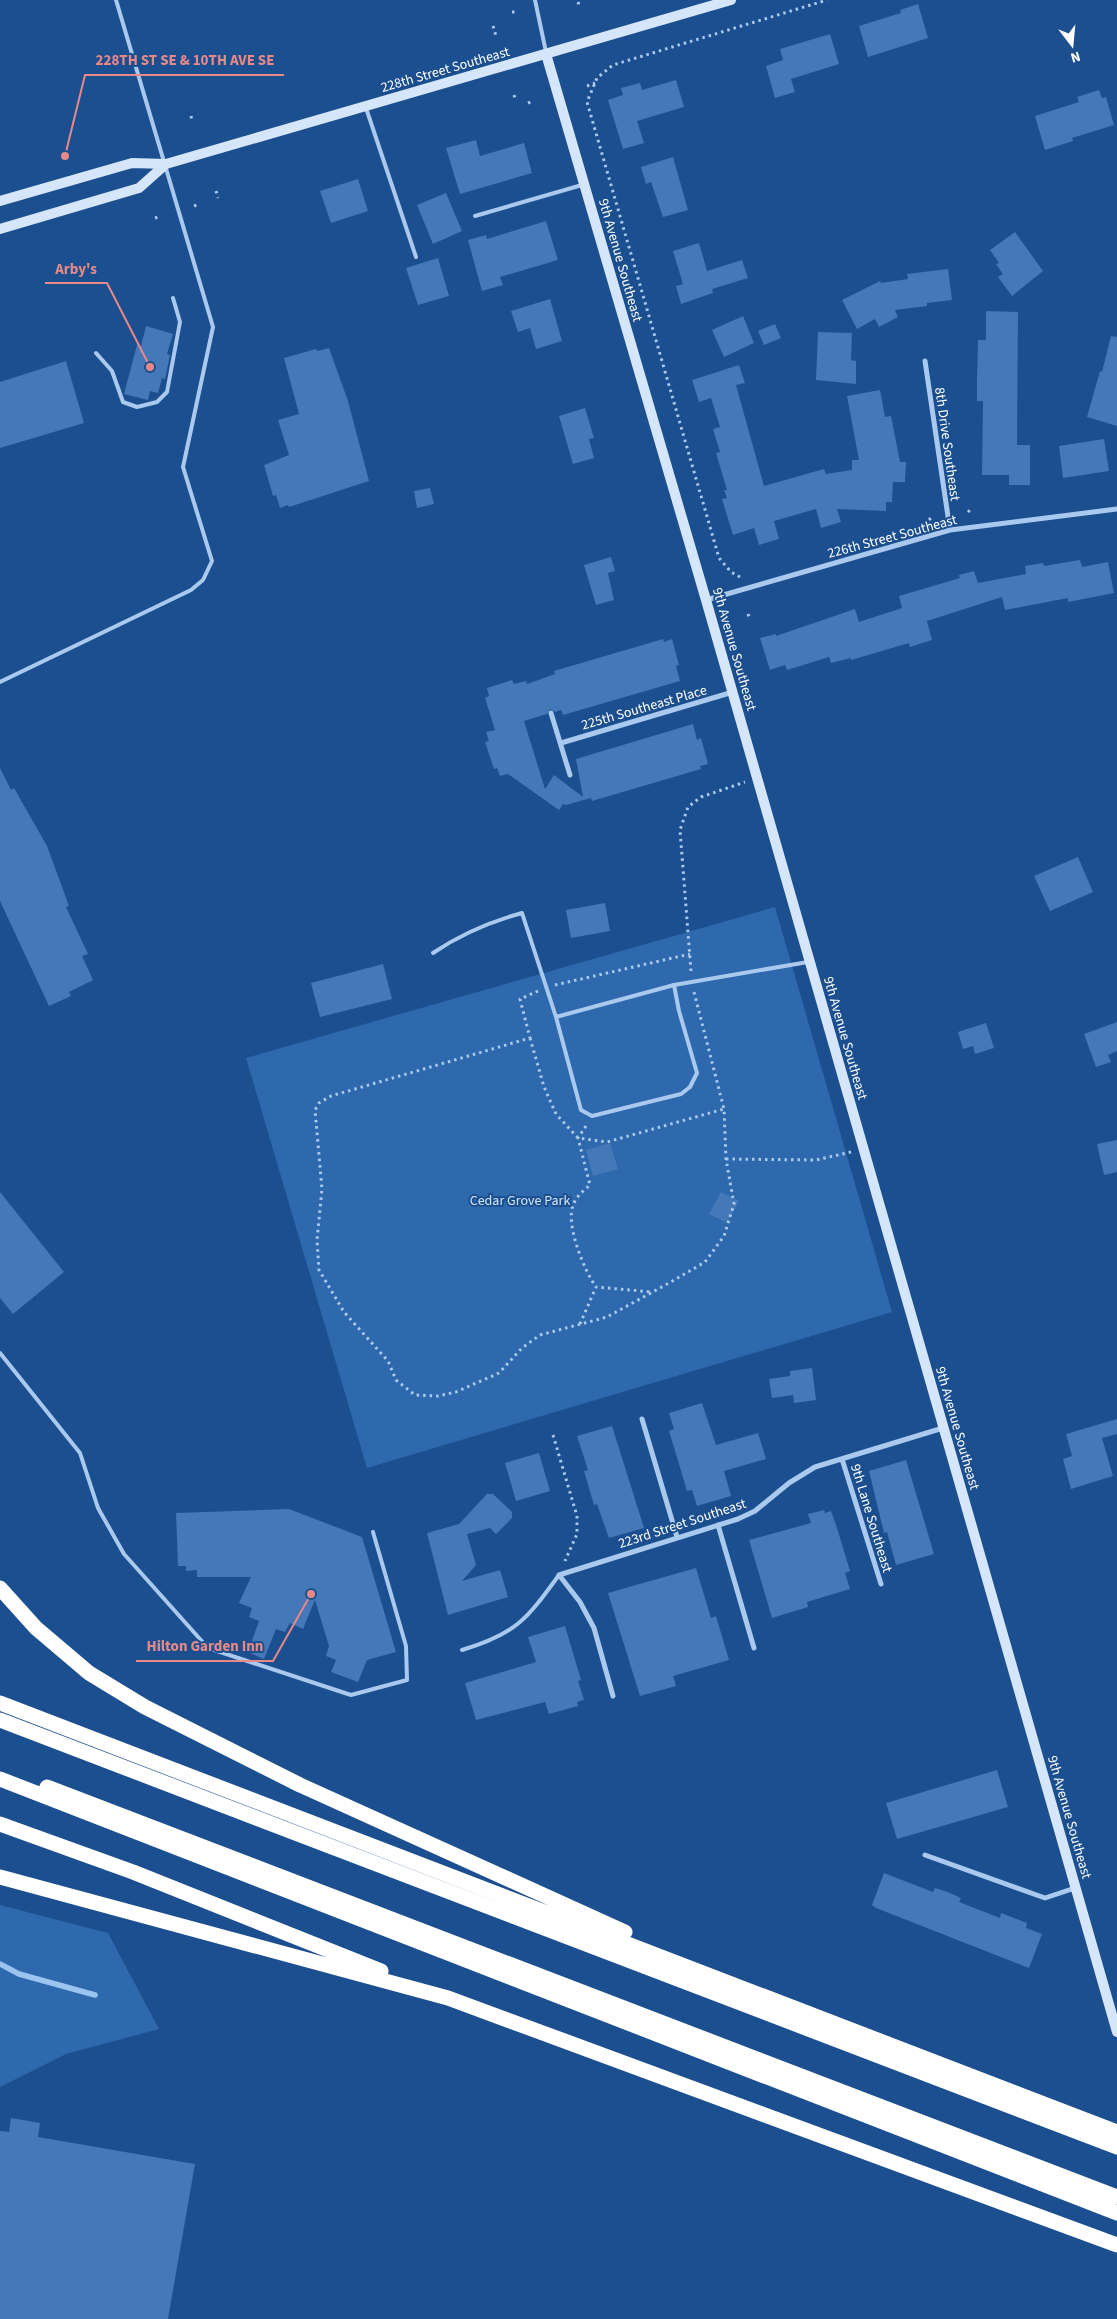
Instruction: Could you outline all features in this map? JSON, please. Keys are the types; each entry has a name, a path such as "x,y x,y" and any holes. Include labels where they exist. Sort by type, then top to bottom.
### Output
{"highway":[{"path":"0,1588 36,1628 89,1673 145,1707 300,1786 786,2005"},
{"path":"0,1703 786,2005 1091,2130 1117,2147"},
{"path":"0,1720 1091,2130 1117,2132"},
{"path":"0,1769 1115,2196"},
{"path":"0,1779 1117,2213"},
{"path":"0,1824 133,1872 448,1998 1117,2245"},
{"path":"0,1877 448,1998"}],"main road":[{"name":"228th Street Southeast","path":"0,201 132,163 166,164 730,0"},
{"name":"9th Avenue Southeast","path":"546,54 733,692 1117,2032"},
{"name":"228th Street Southeast","path":"0,229 139,188 166,164"}],"street":[{"name":"8th Drive Southeast","path":"925,361 950,530"},
{"name":"226th Street Southeast","path":"706,600 950,530 1117,509"},
{"name":"225th Southeast Place","path":"560,743 733,692"},
{"path":"551,713 570,775"},
{"path":"642,1420 677,1537"},
{"name":"223rd Street Southeast","path":"559,1576 718,1525 755,1511 789,1483 815,1467 944,1428"},
{"name":"9th Lane Southeast","path":"842,1458 881,1584"},
{"path":"718,1525 754,1648"},
{"path":"559,1576 580,1602 594,1628 613,1696"},
{"path":"925,1855 1045,1898 1076,1888"}],"lane":[{"path":"0,682 191,590 203,580 212,561 183,467 213,327 116,0"},
{"path":"535,0 546,54"},
{"path":"366,106 416,257"},
{"path":"475,216 584,185"},
{"path":"96,353 112,371 123,402 137,407 157,402 167,392 180,322 173,298"},
{"path":"433,953 456,937 490,922 522,913 556,1017 581,1110 592,1116 608,1114 681,1094 690,1087 697,1073 679,1011 674,984"},
{"path":"556,1017 674,984 810,962"},
{"path":"0,1353 80,1453 98,1508 124,1554 208,1648 351,1695 407,1680 406,1646 373,1532"},
{"path":"462,1650 488,1642 518,1626 532,1612 559,1576"}],"path":[{"path":"749,577 740,577 724,567 719,558 587,102 599,77 613,65 828,0"},
{"path":"578,2 580,8"},
{"path":"492,26 496,36"},
{"path":"598,72 599,77"},
{"path":"587,86 595,83"},
{"path":"514,95 516,101"},
{"path":"528,102 533,101"},
{"path":"216,191 218,198"},
{"path":"155,218 161,216"},
{"path":"922,526 931,518 934,519"},
{"path":"653,1292 596,1287 586,1273 570,1216 574,1203 590,1185 578,1138 556,1114 544,1088 520,999 546,987 690,954"},
{"path":"530,1038 332,1096 320,1103 315,1110 322,1189 317,1240 319,1270 344,1312 388,1361 396,1380 415,1395 438,1396 456,1392 498,1373 522,1348 540,1335 580,1324 596,1287"},
{"path":"578,1138 607,1142 724,1109"},
{"path":"578,1138 592,1116"},
{"path":"726,1159 816,1160 864,1149"},
{"path":"553,1435 578,1523 578,1534 559,1576"}],"green space":[{"name":"Cedar Grove Park","path":"775,907 892,1312 367,1468 246,1058"},
{"path":"0,1905 108,1933 159,2029 66,2054 0,2087"}],"building":[{"path":"918,4 928,38 868,57 859,26 901,13 900,10"},
{"path":"830,34 839,64 791,79 795,92 775,98 766,66 783,60 780,49"},
{"path":"676,80 684,107 637,121 644,143 623,149 608,100 623,95 621,88 640,83 642,90"},
{"path":"1099,90 1102,98 1106,97 1114,125 1072,138 1073,141 1045,150 1035,116 1079,102 1077,97"},
{"path":"476,140 480,156 524,143 532,173 460,194 446,148"},
{"path":"673,157 688,210 663,217 651,182 646,184 641,167"},
{"path":"358,179 368,211 331,223 320,191"},
{"path":"446,193 462,231 433,244 417,205"},
{"path":"546,221 558,260 500,277 503,285 482,291 468,240 486,235 487,239"},
{"path":"1015,232 1043,271 1012,296 998,277 1003,274 996,264 999,263 990,250"},
{"path":"699,243 707,271 742,260 748,278 712,289 713,293 681,304 676,286 683,284 673,251"},
{"path":"438,258 449,296 418,305 406,268"},
{"path":"948,269 952,300 927,303 927,306 895,310 898,317 879,327 875,319 857,329 842,300 880,281 881,283 908,279 907,274"},
{"path":"550,299 562,341 536,349 530,328 518,332 511,311"},
{"path":"986,311 1018,312 1017,445 1030,445 1030,485 1009,485 1009,475 982,475 983,401 977,401 977,380 978,340 986,340"},
{"path":"743,316 754,343 724,357 712,330"},
{"path":"775,324 781,338 764,345 758,331"},
{"path":"146,326 173,334 167,354 170,355 165,379 162,378 158,393 150,391 148,400 124,394 137,345 141,346"},
{"path":"818,332 852,333 851,360 856,361 856,384 816,380"},
{"path":"1111,336 1117,337 1117,426 1087,417 1100,371 1102,372"},
{"path":"329,348 348,401 369,481 289,507 288,505 280,508 276,495 273,496 264,465 289,455 278,420 299,414 284,358 316,349 317,351"},
{"path":"66,361 84,423 0,448 0,382"},
{"path":"739,365 745,383 736,385 764,486 824,469 826,474 852,470 852,460 859,460 847,396 880,390 885,417 891,416 900,462 906,462 905,482 893,482 892,502 886,502 886,511 837,509 841,522 821,528 816,509 774,521 779,539 759,545 754,528 733,535 722,499 727,498 724,490 727,490 716,453 720,452 713,429 720,427 711,398 699,402 692,380"},
{"path":"585,408 594,438 589,439 594,458 573,464 559,416"},
{"path":"1104,439 1109,471 1063,478 1059,446"},
{"path":"430,488 434,504 417,508 414,491"},
{"path":"611,557 615,571 608,573 614,600 596,605 584,565"},
{"path":"1080,560 1082,567 1108,562 1114,593 1068,602 1068,598 1005,610 1002,597 927,621 932,640 910,647 909,643 851,660 851,658 831,663 829,657 787,670 785,665 770,670 760,638 776,634 776,636 855,609 859,622 902,608 899,596 960,578 959,575 974,571 978,583 1026,574 1025,566 1043,563 1044,566"},
{"path":"663,639 664,642 672,639 679,665 676,666 680,681 563,715 561,710 555,712 550,709 547,714 524,721 545,789 554,775 583,797 576,759 693,724 697,740 701,738 708,764 700,766 701,769 592,801 591,798 566,805 563,804 559,810 508,774 500,776 497,768 494,769 485,742 489,741 486,732 495,730 485,698 489,696 487,688 512,680 514,684 526,681 527,684 555,674 554,671"},
{"path":"0,768 11,790 14,788 47,846 69,906 66,907 88,954 82,956 93,980 69,992 71,996 49,1006 0,901"},
{"path":"1078,857 1093,892 1050,911 1034,876"},
{"path":"605,903 610,931 571,938 566,910"},
{"path":"383,964 392,999 320,1017 311,983"},
{"path":"1117,1022 1117,1051 1108,1055 1111,1062 1096,1067 1084,1034"},
{"path":"986,1023 994,1048 975,1054 973,1046 963,1049 958,1032"},
{"path":"1117,1140 1117,1172 1104,1175 1097,1144"},
{"path":"610,1143 618,1169 593,1176 586,1150"},
{"path":"0,1192 64,1272 13,1314 0,1298"},
{"path":"721,1192 739,1201 727,1223 709,1214"},
{"path":"812,1368 816,1400 794,1403 793,1395 772,1398 769,1379 790,1376 790,1371"},
{"path":"702,1403 716,1445 758,1433 766,1459 724,1471 731,1496 697,1506 692,1490 687,1491 669,1431 674,1429 669,1413"},
{"path":"1117,1419 1117,1434 1102,1438 1113,1476 1071,1489 1063,1459 1072,1456 1066,1434"},
{"path":"612,1426 644,1528 609,1538 597,1504 594,1505 584,1471 588,1470 577,1436"},
{"path":"539,1453 550,1491 516,1501 505,1463"},
{"path":"906,1460 934,1554 896,1565 887,1532 884,1533 869,1471"},
{"path":"487,1494 493,1494 512,1512 512,1518 496,1534 490,1528 467,1534 476,1565 462,1581 500,1570 508,1597 448,1615 427,1533 459,1524"},
{"path":"289,1509 362,1537 396,1652 367,1660 358,1682 331,1672 336,1660 326,1656 329,1646 315,1600 303,1629 290,1623 285,1632 276,1629 264,1659 248,1652 259,1621 249,1617 252,1608 239,1603 251,1577 197,1577 197,1570 186,1571 186,1566 178,1566 176,1513"},
{"path":"824,1510 825,1513 831,1511 837,1528 850,1571 845,1573 850,1589 807,1602 808,1607 772,1618 749,1540 811,1523 808,1514"},
{"path":"696,1568 711,1618 716,1616 729,1660 673,1676 676,1686 640,1696 608,1593"},
{"path":"565,1626 581,1680 578,1681 584,1700 577,1702 578,1706 549,1714 545,1702 476,1720 465,1683 536,1662 528,1637"},
{"path":"997,1770 1008,1807 897,1839 886,1803"},
{"path":"884,1873 933,1892 935,1888 948,1892 961,1898 959,1902 1000,1918 1001,1913 1027,1923 1026,1928 1042,1934 1029,1968 876,1908 872,1905"},
{"path":"11,2118 40,2123 38,2137 195,2164 168,2319 0,2319 0,2131 9,2132"}],"waterway":[{"path":"0,1964 19,1974 95,1995"}],"place":[{"name":"228TH ST SE & 10TH AVE SE","path":"65,156"},
{"name":"Arby's","path":"150,367"},
{"name":"Hilton Garden Inn","path":"311,1594"}]}
